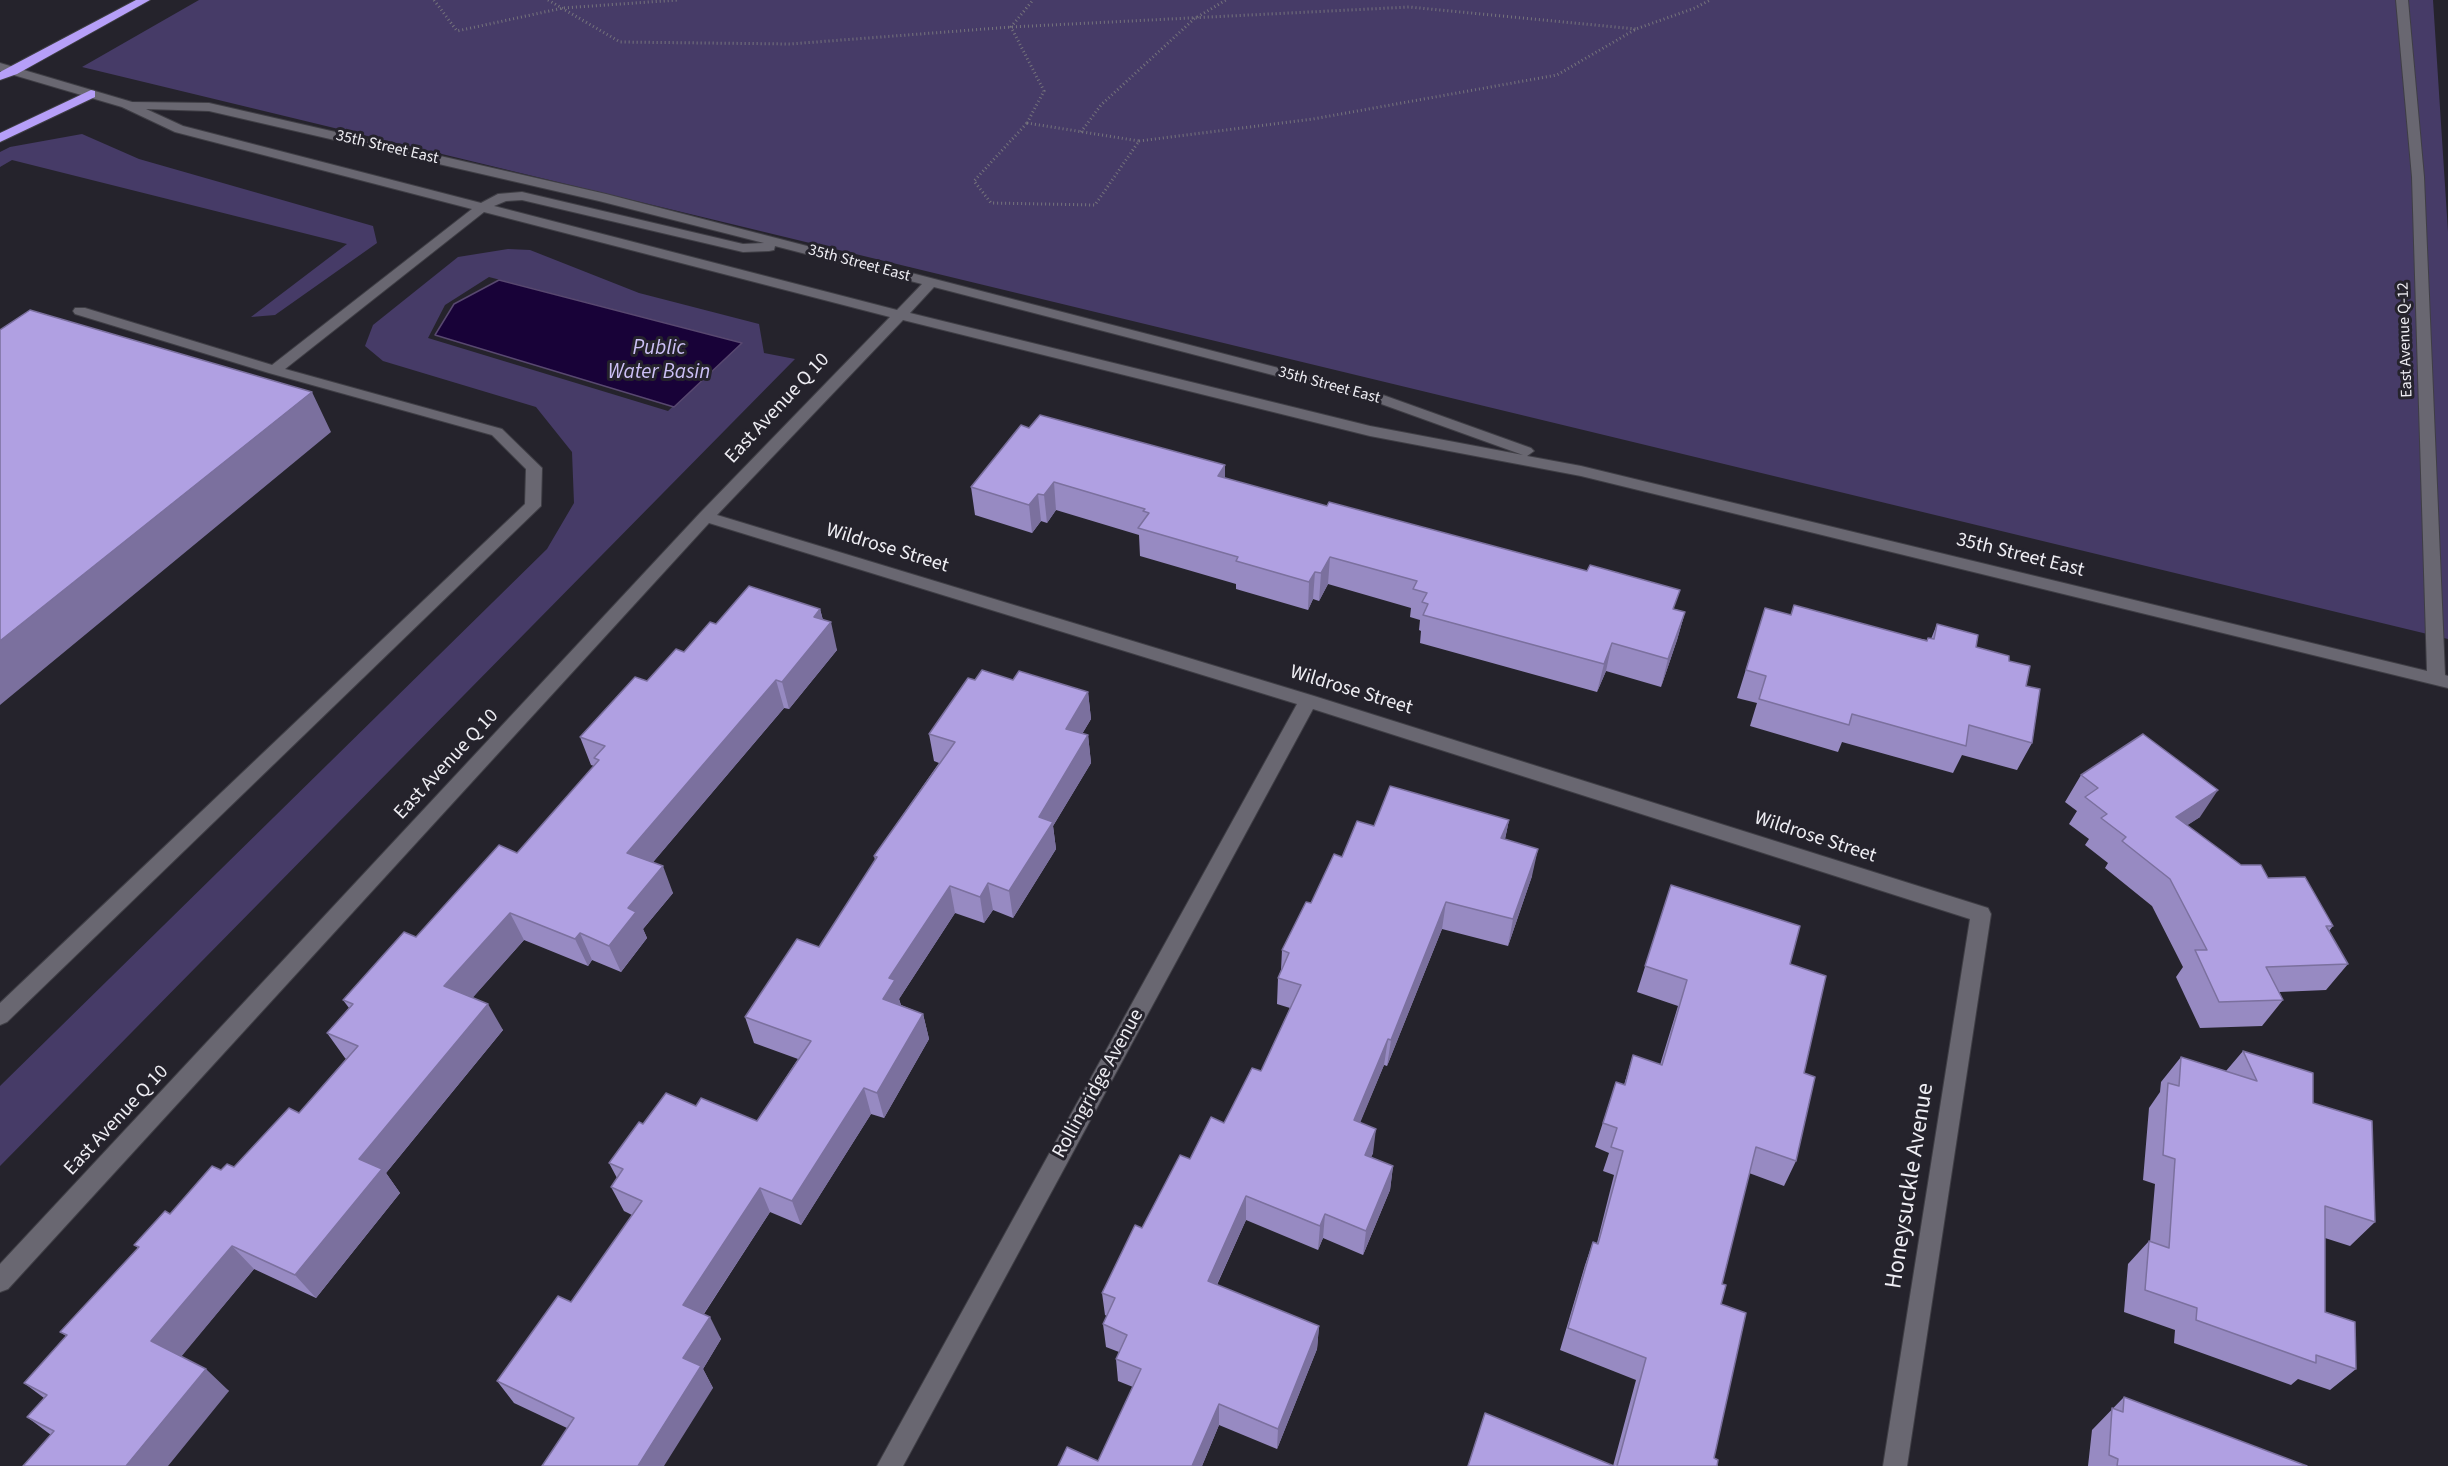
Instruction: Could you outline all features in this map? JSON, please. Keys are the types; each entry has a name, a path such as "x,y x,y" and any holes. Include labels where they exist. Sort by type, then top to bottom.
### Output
{"highway":[{"path":"0,76 144,0"},
{"path":"0,82 13,71"},
{"path":"0,138 91,94"}],"street":[{"name":"East Avenue Q-12","path":"2402,0 2418,177 2442,681"},
{"name":"35th Street East","path":"0,68 126,104 178,129 899,315 1370,431 1581,471 2442,681"},
{"name":"35th Street East","path":"126,104 209,107 601,198 1378,398 1581,471"},
{"path":"274,370 481,208 503,197 522,196 743,248 789,246"},
{"name":"East Avenue Q 10","path":"0,1281 706,517 931,283"},
{"path":"0,1016 533,506 534,468 497,432 274,370 80,311"},
{"name":"Wildrose Street","path":"706,517 1308,701 1981,914"},
{"name":"Rollingridge Avenue","path":"889,1466 1308,701"},
{"name":"Honeysuckle Avenue","path":"1895,1466 1981,914"}],"path":[{"path":"434,0 457,31 563,8 678,0"},
{"path":"548,0 620,42 790,44 1011,27 1409,7 1636,29"},
{"path":"1011,27 1033,0"},
{"path":"1081,132 1101,105 1194,19 1226,0"},
{"path":"1027,123 1139,141 1312,119 1557,75 1636,29 1695,8 1710,0"},
{"path":"1011,27 1044,91 1027,123 974,181 991,203 1095,205 1139,141"}],"shaded area":[{"path":"199,0 2433,0 2448,232 2448,639 82,67"},
{"path":"82,134 139,159 373,226 377,243 275,315 251,317 347,244 12,160 0,167 0,152 10,147"},
{"path":"508,249 530,250 639,293 759,324 764,353 795,359 0,1166 0,1086 547,549 574,503 572,452 536,407 383,361 365,346 373,325 458,257","holes":["489,277 739,342 668,411 428,338 445,305"]}],"water":[{"name":"Public Water Basin","path":"499,280 742,343 674,407 435,335 454,304"}],"building":[{"path":"30,310 312,392 0,641 0,330"},
{"path":"1040,415 1225,465 1218,476 1327,506 1329,502 1587,571 1590,565 1680,590 1673,609 1685,612 1668,659 1612,643 1604,664 1423,615 1428,604 1422,602 1427,593 1413,589 1417,581 1330,557 1321,573 1315,572 1309,582 1236,561 1238,557 1138,528 1149,513 1143,511 1145,509 1054,482 1044,495 1038,494 1029,505 971,487 1021,425 1029,428"},
{"path":"749,586 820,609 814,617 831,622 782,682 776,680 627,853 663,866 628,908 636,912 609,946 580,933 575,939 510,913 444,986 488,1004 359,1159 382,1169 295,1275 232,1246 151,1341 206,1369 126,1466 23,1466 54,1431 27,1417 47,1395 24,1383 67,1335 60,1332 139,1247 134,1245 165,1211 170,1214 212,1166 221,1170 227,1164 234,1167 289,1108 299,1113 358,1046 327,1033 353,1004 343,1000 404,932 416,937 499,845 517,853 599,760 594,758 605,746 580,737 635,677 647,681 676,649 684,652 710,622 716,624"},
{"path":"1794,605 1927,641 1928,638 1934,639 1937,624 1978,635 1976,647 2009,656 2009,661 2030,666 2026,686 2040,689 2032,743 1969,725 1966,746 1852,714 1849,725 1759,699 1766,676 1746,670 1765,608 1791,615"},
{"path":"982,670 1013,680 1019,671 1088,692 1066,729 1088,735 1039,817 1053,822 1009,891 988,883 980,897 950,886 889,978 895,980 883,999 923,1014 877,1093 864,1088 792,1201 760,1188 683,1305 710,1317 683,1358 701,1366 638,1466 542,1466 574,1418 497,1381 558,1296 571,1302 642,1201 611,1187 623,1169 609,1163 639,1122 643,1124 666,1093 696,1106 701,1098 757,1121 811,1041 745,1017 797,939 819,947 877,857 874,856 955,742 929,734 968,678 975,680"},
{"path":"2143,734 2218,790 2176,817 2241,865 2261,865 2268,878 2305,877 2333,926 2326,926 2348,964 2266,967 2283,1000 2219,1002 2195,950 2207,950 2170,879 2122,841 2126,837 2101,818 2107,814 2085,797 2098,788 2081,775"},
{"path":"1390,786 1509,820 1501,838 1538,849 1513,919 1446,902 1391,1040 1388,1039 1354,1120 1376,1129 1365,1155 1393,1166 1366,1231 1325,1214 1320,1226 1246,1196 1208,1281 1319,1326 1278,1429 1219,1404 1192,1466 1058,1466 1067,1447 1098,1461 1141,1369 1116,1359 1127,1335 1103,1324 1115,1298 1102,1293 1135,1225 1142,1228 1180,1155 1190,1159 1211,1117 1224,1123 1252,1068 1261,1071 1301,985 1278,978 1289,953 1282,950 1306,902 1311,903 1334,854 1342,857 1357,821 1374,826"},
{"path":"1671,885 1800,926 1790,964 1826,976 1804,1073 1815,1077 1796,1161 1756,1147 1722,1284 1726,1285 1721,1304 1746,1313 1714,1458 1718,1460 1717,1466 1617,1466 1646,1358 1568,1328 1593,1242 1598,1244 1623,1151 1611,1147 1617,1128 1603,1123 1616,1082 1625,1085 1633,1055 1662,1065 1687,980 1645,966"},
{"path":"2243,1051 2313,1073 2313,1103 2372,1121 2375,1222 2325,1206 2325,1312 2355,1322 2356,1369 2316,1355 2316,1363 2196,1320 2197,1308 2145,1290 2149,1241 2169,1248 2175,1159 2163,1155 2168,1083 2179,1086 2181,1057 2257,1081"},
{"path":"2124,1397 2307,1466 2117,1466 2118,1459 2109,1455 2112,1408 2123,1412"},
{"path":"1485,1413 1614,1466 1468,1466"}]}
